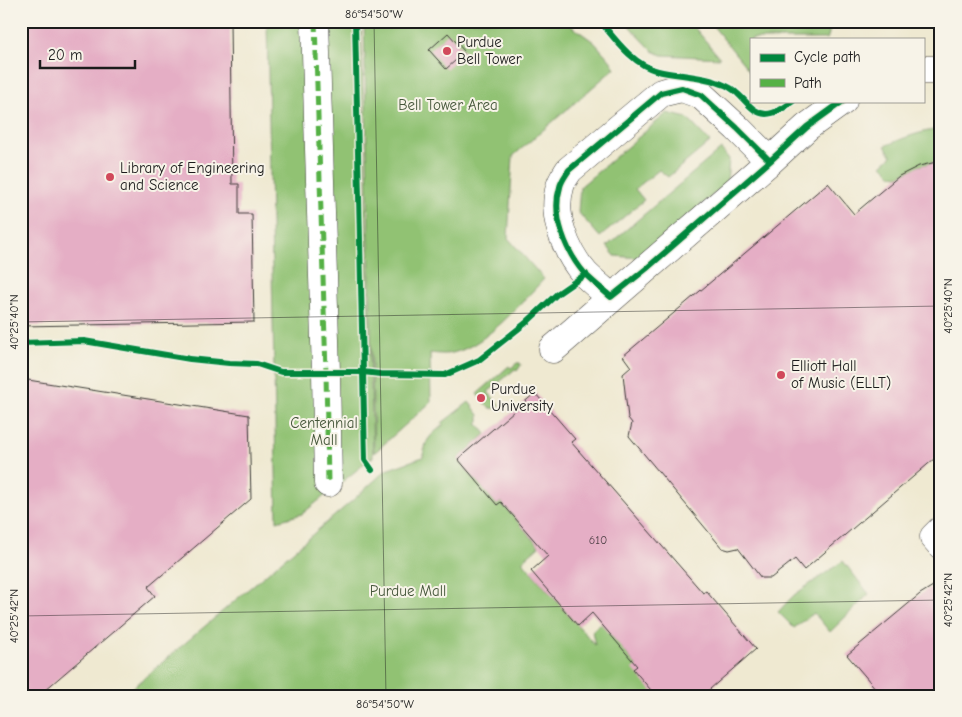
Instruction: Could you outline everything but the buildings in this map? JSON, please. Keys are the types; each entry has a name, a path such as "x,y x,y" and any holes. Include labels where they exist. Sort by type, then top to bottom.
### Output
{"street":[{"path":"315,21 328,483"},
{"path":"924,70 941,70"},
{"path":"612,298 586,274 563,236 558,216 558,200 560,186 569,170 661,92 682,88 701,94 770,161"},
{"path":"553,349 807,127 842,102"},
{"path":"941,530 934,537 941,545"}],"green space":[{"name":"Centennial Mall","path":"267,21 361,21 373,457 302,514 277,521"},
{"name":"Bell Tower Area","path":"364,21 564,21 594,42 615,68 513,156 508,238 544,279 492,331 468,348 453,353 430,353 431,402 374,453"},
{"path":"689,21 720,58 662,55 653,51 629,26 636,23"},
{"path":"709,21 827,21 829,28 827,38 750,38 750,72"},
{"path":"667,113 687,118 710,142 668,177 659,170 635,189 644,200 600,237 578,212 580,187"},
{"path":"941,129 941,161 919,166 899,176 892,175 882,165 892,156 885,146 912,135"},
{"path":"721,149 729,159 727,183 639,258 615,256 607,246"},
{"path":"517,363 521,365 517,371 515,369 488,392 500,406 490,408 477,394 509,366 511,368"},
{"name":"Purdue Mall","path":"469,402 479,415 477,423 486,434 458,459 497,505 501,502 539,546 522,561 595,645 592,631 601,623 637,666 656,696 123,696 386,470 423,457 425,446 431,435 443,425 442,423"},
{"path":"843,561 869,594 830,632 814,613 794,628 778,612 794,595"}],"marked path":[{"path":"315,21 328,483"}],"cycle path":[{"path":"355,21 365,460 372,470"},
{"path":"600,21 625,50 649,68 666,73 707,79 729,87 757,112 761,113 770,114 784,108 792,102"},
{"path":"682,88 701,95 770,161 611,297 585,274 566,244 557,210 561,183 569,170 661,93 682,88"},
{"path":"770,161 807,127 842,102"},
{"path":"21,343 84,341 190,359 257,364 281,372 445,375 479,360 527,322 557,294 586,274"}],"place":[{"name":"Purdue Bell Tower","path":"447,51"},
{"name":"Library of Engineering and Science","path":"110,177"},
{"name":"Elliott Hall of Music (ELLT)","path":"781,375"},
{"name":"Purdue University","path":"481,398"}]}
